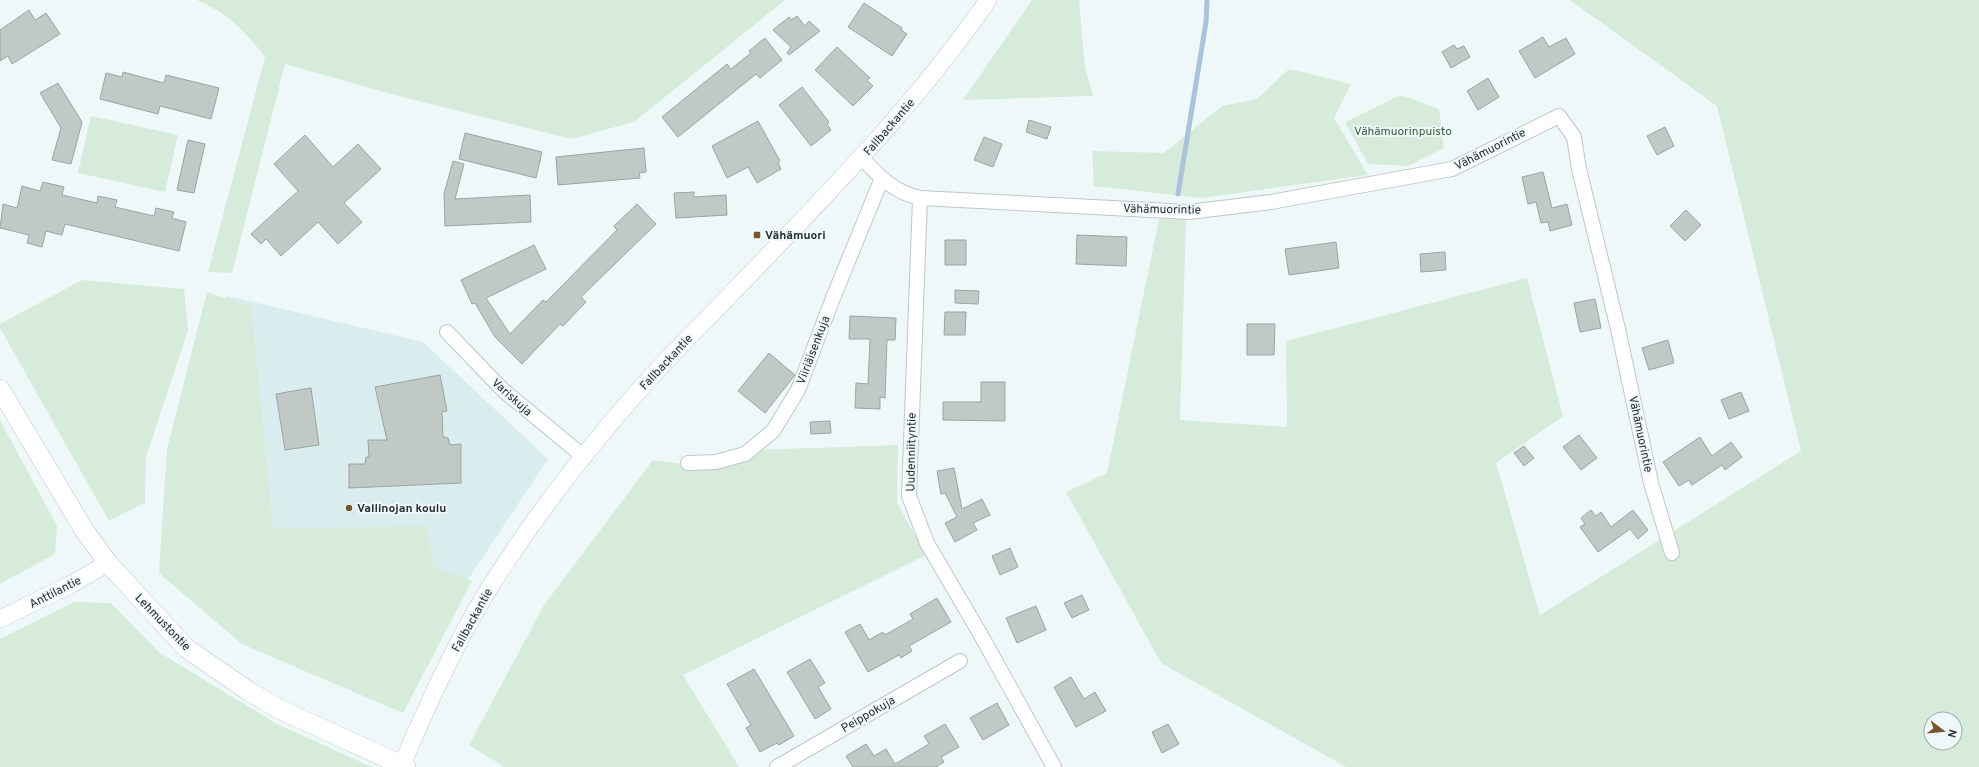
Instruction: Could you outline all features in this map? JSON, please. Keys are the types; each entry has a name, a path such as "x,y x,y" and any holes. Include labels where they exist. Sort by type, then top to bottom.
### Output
{"main road":[{"name":"Lehmustontie","path":"0,389 84,530 108,563 186,648 214,669 280,709 404,766"}],"street":[{"name":"Fallbackantie","path":"404,766 446,666 492,584 546,504 583,456 642,387 862,158 927,82 988,0"},
{"name":"Vähämuorintie","path":"920,198 1189,212 1249,204 1452,169 1559,116 1574,137 1579,169 1618,329 1651,483 1672,553"},
{"path":"862,158 882,178 905,194 920,198"},
{"name":"Viiriäisenkuja","path":"688,463 716,462 746,454 773,431 798,390 833,298 882,178"},
{"name":"Uudenniityntie","path":"920,198 909,496 926,543 982,637 1054,767"},
{"name":"Variskuja","path":"447,332 504,391 583,456"},
{"name":"Anttilantie","path":"0,619 70,585 108,563"},
{"name":"Peippokuja","path":"777,767 960,662"}],"shaded area":[{"name":"Vallinojan koulu","path":"227,296 423,342 548,459 449,608 174,557"}],"green space":[{"path":"197,0 785,0 634,122 571,139 406,98 285,64 232,273 208,272 265,57 250,38 227,17"},
{"path":"1032,0 1079,0 1085,68 1093,96 963,100"},
{"path":"1570,0 1979,0 1979,767 1346,767 1161,663 1066,492 1107,473 1159,219 1186,220 1180,420 1287,427 1286,341 1527,278 1563,416 1496,463 1540,615 1801,451 1717,106"},
{"path":"1289,69 1351,84 1334,118 1368,175 1201,198 1094,186 1092,151 1164,153 1222,106 1257,99"},
{"name":"Vähämuorinpuisto","path":"1401,95 1439,109 1444,148 1408,166 1368,164 1345,122"},
{"path":"91,116 178,135 165,192 78,173"},
{"path":"82,280 184,289 188,330 146,457 145,503 109,521 0,328 0,324"},
{"path":"207,292 251,307 273,529 427,526 434,568 472,581 403,713 242,644 159,573 167,449"},
{"path":"0,420 57,526 55,554 0,584"},
{"path":"898,445 897,503 926,555 683,675 739,767 504,767 469,745 544,605 653,460 688,465 755,450"},
{"path":"75,602 111,603 160,653 277,724 372,767 0,767 0,639"}],"building":[{"path":"864,3 902,28 901,30 907,34 892,56 848,27"},
{"path":"29,10 35,20 46,13 60,34 12,64 8,56 0,61 0,30"},
{"path":"797,16 805,26 809,21 820,31 789,55 787,53 791,47 773,30 789,17 791,20"},
{"path":"1543,37 1549,47 1566,38 1575,54 1535,78 1519,51"},
{"path":"765,38 782,60 760,78 756,74 678,137 662,117 727,64 731,69 751,53 749,51"},
{"path":"1454,45 1457,49 1464,46 1470,57 1451,68 1442,52"},
{"path":"837,47 870,78 867,80 873,86 853,106 815,70"},
{"path":"123,72 164,83 166,75 219,88 211,119 160,106 158,114 100,99 106,73 122,77"},
{"path":"1488,78 1499,97 1478,110 1467,91"},
{"path":"58,83 82,122 71,164 52,160 61,128 40,93"},
{"path":"802,87 829,122 827,124 831,130 811,146 779,105"},
{"path":"1029,120 1051,127 1047,139 1026,132"},
{"path":"758,121 780,161 778,163 781,169 757,183 748,167 727,178 712,146"},
{"path":"1665,127 1674,146 1657,155 1647,136"},
{"path":"465,133 542,152 536,178 459,159"},
{"path":"305,135 333,167 358,144 381,169 344,203 362,222 338,244 318,222 281,256 266,239 261,244 251,234 298,191 274,164"},
{"path":"984,137 1002,144 993,167 974,160"},
{"path":"188,140 205,144 194,193 177,190"},
{"path":"644,148 646,172 639,173 640,178 558,185 556,157"},
{"path":"453,161 464,164 455,199 530,195 531,222 445,226 444,194"},
{"path":"1543,172 1552,208 1567,204 1572,225 1550,231 1548,222 1541,223 1536,202 1528,204 1522,177"},
{"path":"43,182 64,187 62,195 97,203 98,196 117,200 115,207 154,216 156,208 174,212 172,218 186,222 179,251 65,224 62,235 46,231 42,247 27,243 29,235 0,228 3,204 17,208 22,186 40,191"},
{"path":"694,192 694,197 726,195 727,215 676,218 674,193"},
{"path":"637,204 656,224 581,297 586,302 563,326 560,324 522,364 495,337 475,303 472,304 461,280 534,245 546,269 486,298 510,334 543,300 546,302 617,230 614,226"},
{"path":"1686,210 1701,225 1685,241 1670,226"},
{"path":"1077,235 1127,237 1126,266 1076,264"},
{"path":"945,240 966,240 966,265 945,265"},
{"path":"1336,242 1339,268 1289,275 1285,249"},
{"path":"1445,252 1446,270 1421,272 1420,254"},
{"path":"955,290 979,291 978,304 955,303"},
{"path":"1595,299 1601,328 1580,332 1574,303"},
{"path":"945,312 966,312 965,335 944,335"},
{"path":"850,316 896,318 895,340 887,340 885,398 880,397 880,409 855,408 856,383 868,384 870,339 849,339"},
{"path":"1247,324 1275,324 1274,355 1247,355"},
{"path":"1668,340 1674,363 1649,370 1642,348"},
{"path":"769,353 795,375 765,413 738,391"},
{"path":"440,375 447,411 442,412 443,437 448,438 450,445 461,444 461,483 349,488 349,464 365,464 366,457 369,457 368,440 387,440 375,387"},
{"path":"981,382 1005,382 1005,421 943,420 943,402 981,402"},
{"path":"311,388 319,445 285,450 276,394"},
{"path":"1741,392 1749,411 1729,419 1721,400"},
{"path":"830,421 831,433 811,434 810,422"},
{"path":"1579,435 1597,458 1581,470 1563,447"},
{"path":"1700,437 1712,456 1731,442 1742,457 1725,470 1722,465 1692,485 1689,480 1679,486 1663,462"},
{"path":"1524,446 1534,458 1524,466 1514,453"},
{"path":"954,468 962,509 982,499 990,515 973,523 977,530 955,542 945,523 957,517 945,493 941,494 937,471"},
{"path":"1591,510 1596,516 1601,512 1611,527 1633,510 1648,530 1638,539 1630,529 1598,552 1580,527 1585,524 1581,518"},
{"path":"1010,548 1018,567 1000,575 992,556"},
{"path":"1082,595 1089,610 1072,618 1064,603"},
{"path":"937,598 951,622 909,646 912,651 901,658 899,655 868,672 845,632 860,624 869,640 883,632 885,635 913,619 910,614"},
{"path":"1036,606 1046,630 1017,643 1006,618"},
{"path":"810,659 825,683 818,687 831,709 815,719 787,672"},
{"path":"754,669 794,736 779,745 777,743 760,752 746,728 751,725 727,684"},
{"path":"1071,677 1084,699 1095,692 1106,711 1076,727 1054,687"},
{"path":"997,703 1009,725 983,740 970,718"},
{"path":"945,724 959,747 941,757 944,762 936,767 853,767 846,756 866,744 874,756 886,749 895,764 929,744 924,736"},
{"path":"1168,724 1179,744 1162,753 1152,732"}],"waterway":[{"path":"1178,194 1206,22 1207,0"}],"place":[{"name":"Vähämuori","path":"757,235"},
{"name":"Vallinojan koulu","path":"349,508"}]}
